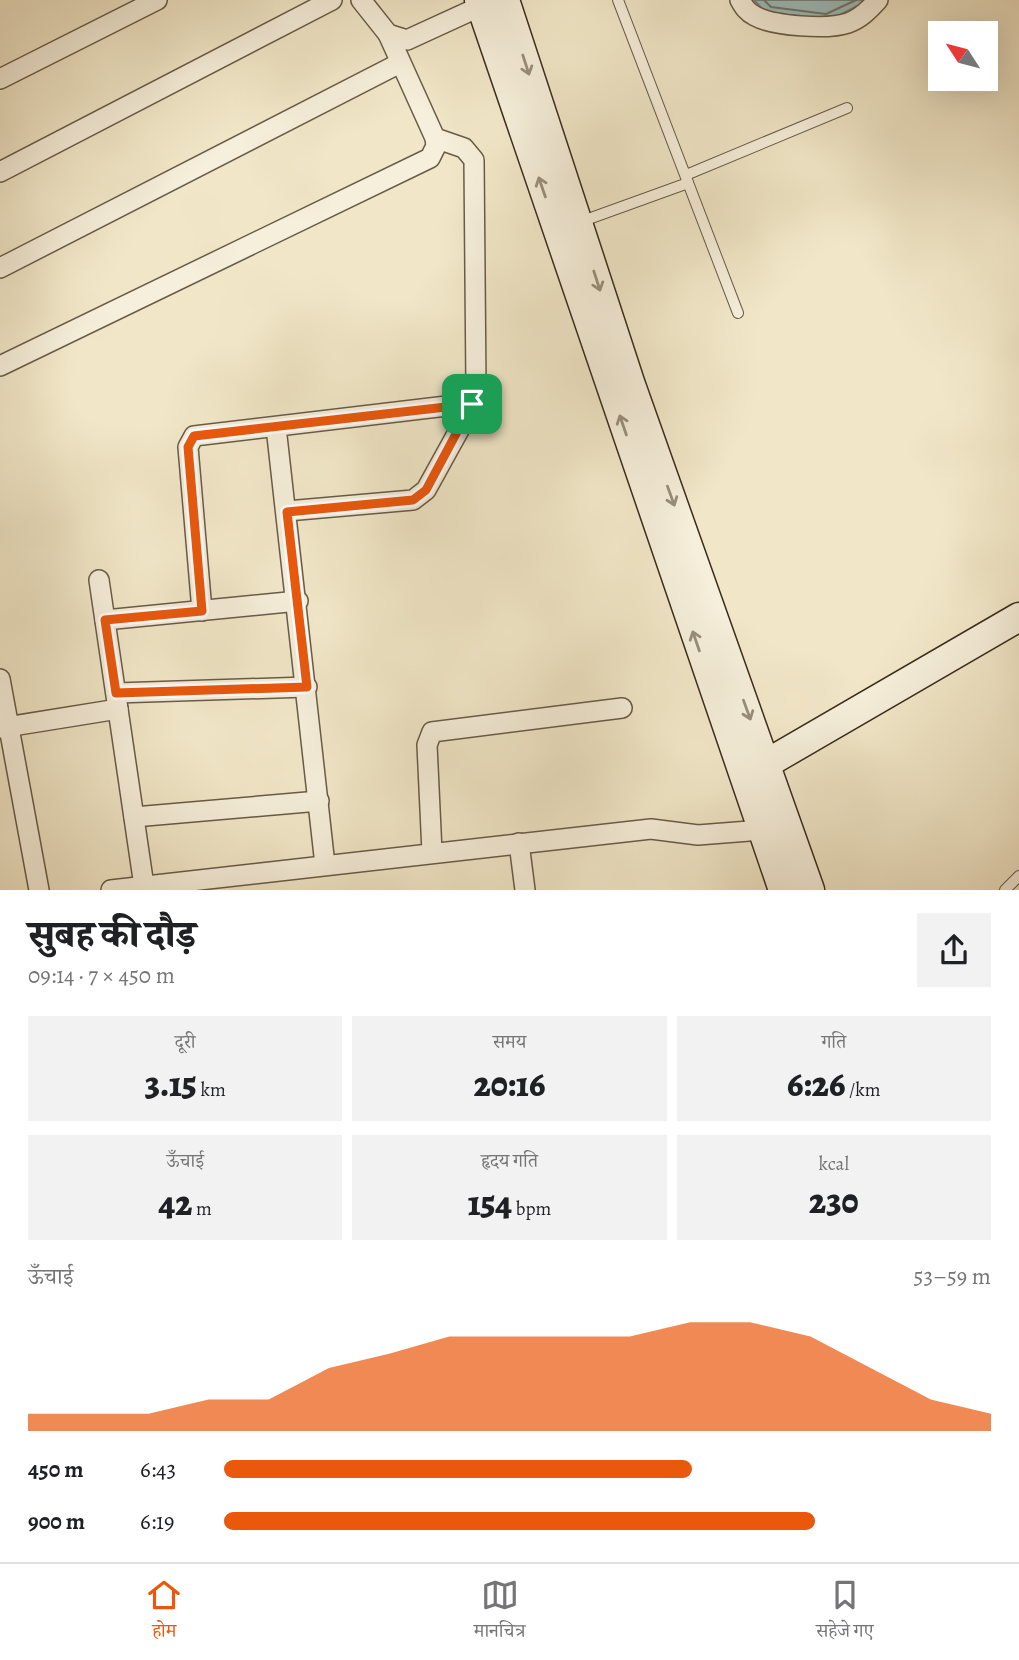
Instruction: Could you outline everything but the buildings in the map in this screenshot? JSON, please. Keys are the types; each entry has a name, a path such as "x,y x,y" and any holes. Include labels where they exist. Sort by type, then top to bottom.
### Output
{"main road":[{"path":"490,1 567,227 743,778 783,890"},
{"path":"567,227 631,385 810,890"},
{"path":"743,778 1019,617"}],"street":[{"path":"0,79 158,0"},
{"path":"0,172 332,0"},
{"path":"0,366 430,159 436,146 435,138 388,34 361,0"},
{"path":"740,0 747,11 757,17 823,27 850,23 863,16 878,0"},
{"path":"388,34 407,40 490,1"},
{"path":"0,268 400,62"},
{"path":"287,512 413,500 426,490 472,404 476,387 474,160 464,148 435,138"},
{"path":"202,611 190,441 200,435 472,404"},
{"path":"276,427 298,601 325,865"},
{"path":"99,580 144,886"},
{"path":"105,620 298,601"},
{"path":"0,679 5,727 39,890"},
{"path":"5,727 117,701 307,687"},
{"path":"432,852 427,745 432,732 622,708"},
{"path":"134,817 318,801"},
{"path":"111,890 222,883 325,865 651,829 698,835 761,830"},
{"path":"519,843 525,890"}],"lane":[{"path":"618,0 738,313"},
{"path":"567,227 687,179 847,108"},
{"path":"1005,890 1019,876"}],"water":[{"path":"754,0 869,0 828,21 767,14"}],"route":[{"path":"472,404 426,490 420,496 405,502 287,512 307,687 116,693 105,620 202,611 188,447 194,436 472,404"}]}
